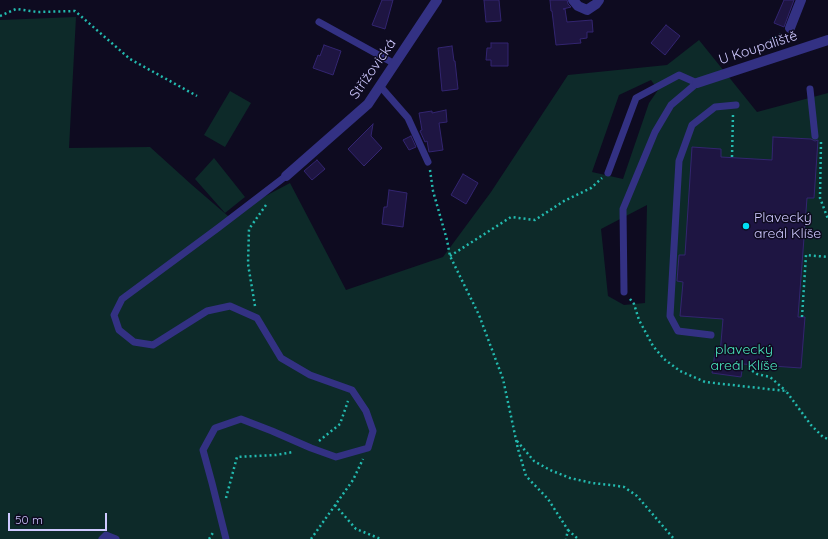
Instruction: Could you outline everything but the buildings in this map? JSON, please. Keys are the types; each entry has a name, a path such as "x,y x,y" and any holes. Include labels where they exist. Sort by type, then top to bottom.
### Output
{"street":[{"name":"Střížovická","path":"286,176 368,104 437,0"},
{"path":"573,0 578,6 587,10 596,4 598,0"},
{"path":"790,28 801,0"},
{"name":"U Koupaliště","path":"697,83 828,40"}],"lane":[{"path":"319,22 394,64"},
{"path":"608,173 636,98 679,75 697,83 671,105 655,132 623,209 624,292"},
{"path":"380,86 408,118 428,162"},
{"path":"810,89 815,136"},
{"path":"711,334 678,331 670,316 679,162 692,125 715,107 735,105"},
{"path":"226,539 203,450 215,428 241,419 336,457 368,448 373,432 366,411 352,390 310,375 281,358 257,318 230,306 207,311 153,345 134,342 119,330 114,315 122,299 286,176"},
{"path":"102,539 106,535 116,539"}],"path":[{"path":"0,16 16,9 38,12 75,11 130,59 197,96"},
{"path":"742,68 750,55 764,44 786,32 790,28"},
{"path":"732,157 735,105"},
{"path":"815,136 821,137 820,198 828,218"},
{"path":"428,162 450,256 479,315 503,379 516,441 526,476 548,499 568,530 578,539"},
{"path":"450,256 511,217 535,220 564,201 591,188 608,173"},
{"path":"257,318 248,264 249,229 270,200"},
{"path":"802,317 806,255 828,257"},
{"path":"624,292 634,304 639,320 653,346 664,360 680,371 705,382 786,391"},
{"path":"748,368 757,374 770,377 786,391 811,425 828,440"},
{"path":"221,518 237,457 276,455 311,448 340,424 352,390"},
{"path":"516,441 534,461 550,470 570,478 592,483 624,487 638,496 674,539"},
{"path":"311,539 353,480 368,448"},
{"path":"335,505 356,529 381,539"},
{"path":"566,539 568,530"}],"green space":[{"name":"plavecký areál Klíše","path":"76,17 69,148 150,147 228,216 290,183 346,290 443,257 491,192 568,75 667,65 699,40 757,112 828,93 828,539 0,539 0,20","holes":["651,80 658,90 649,103 623,179 592,172 619,95","647,205 645,303 624,305 608,296 601,229"]},
{"path":"230,91 251,103 225,147 204,135"},
{"path":"214,158 245,197 225,213 195,179"}],"place":[{"name":"Plavecký areál Klíše","path":"746,226"}]}
